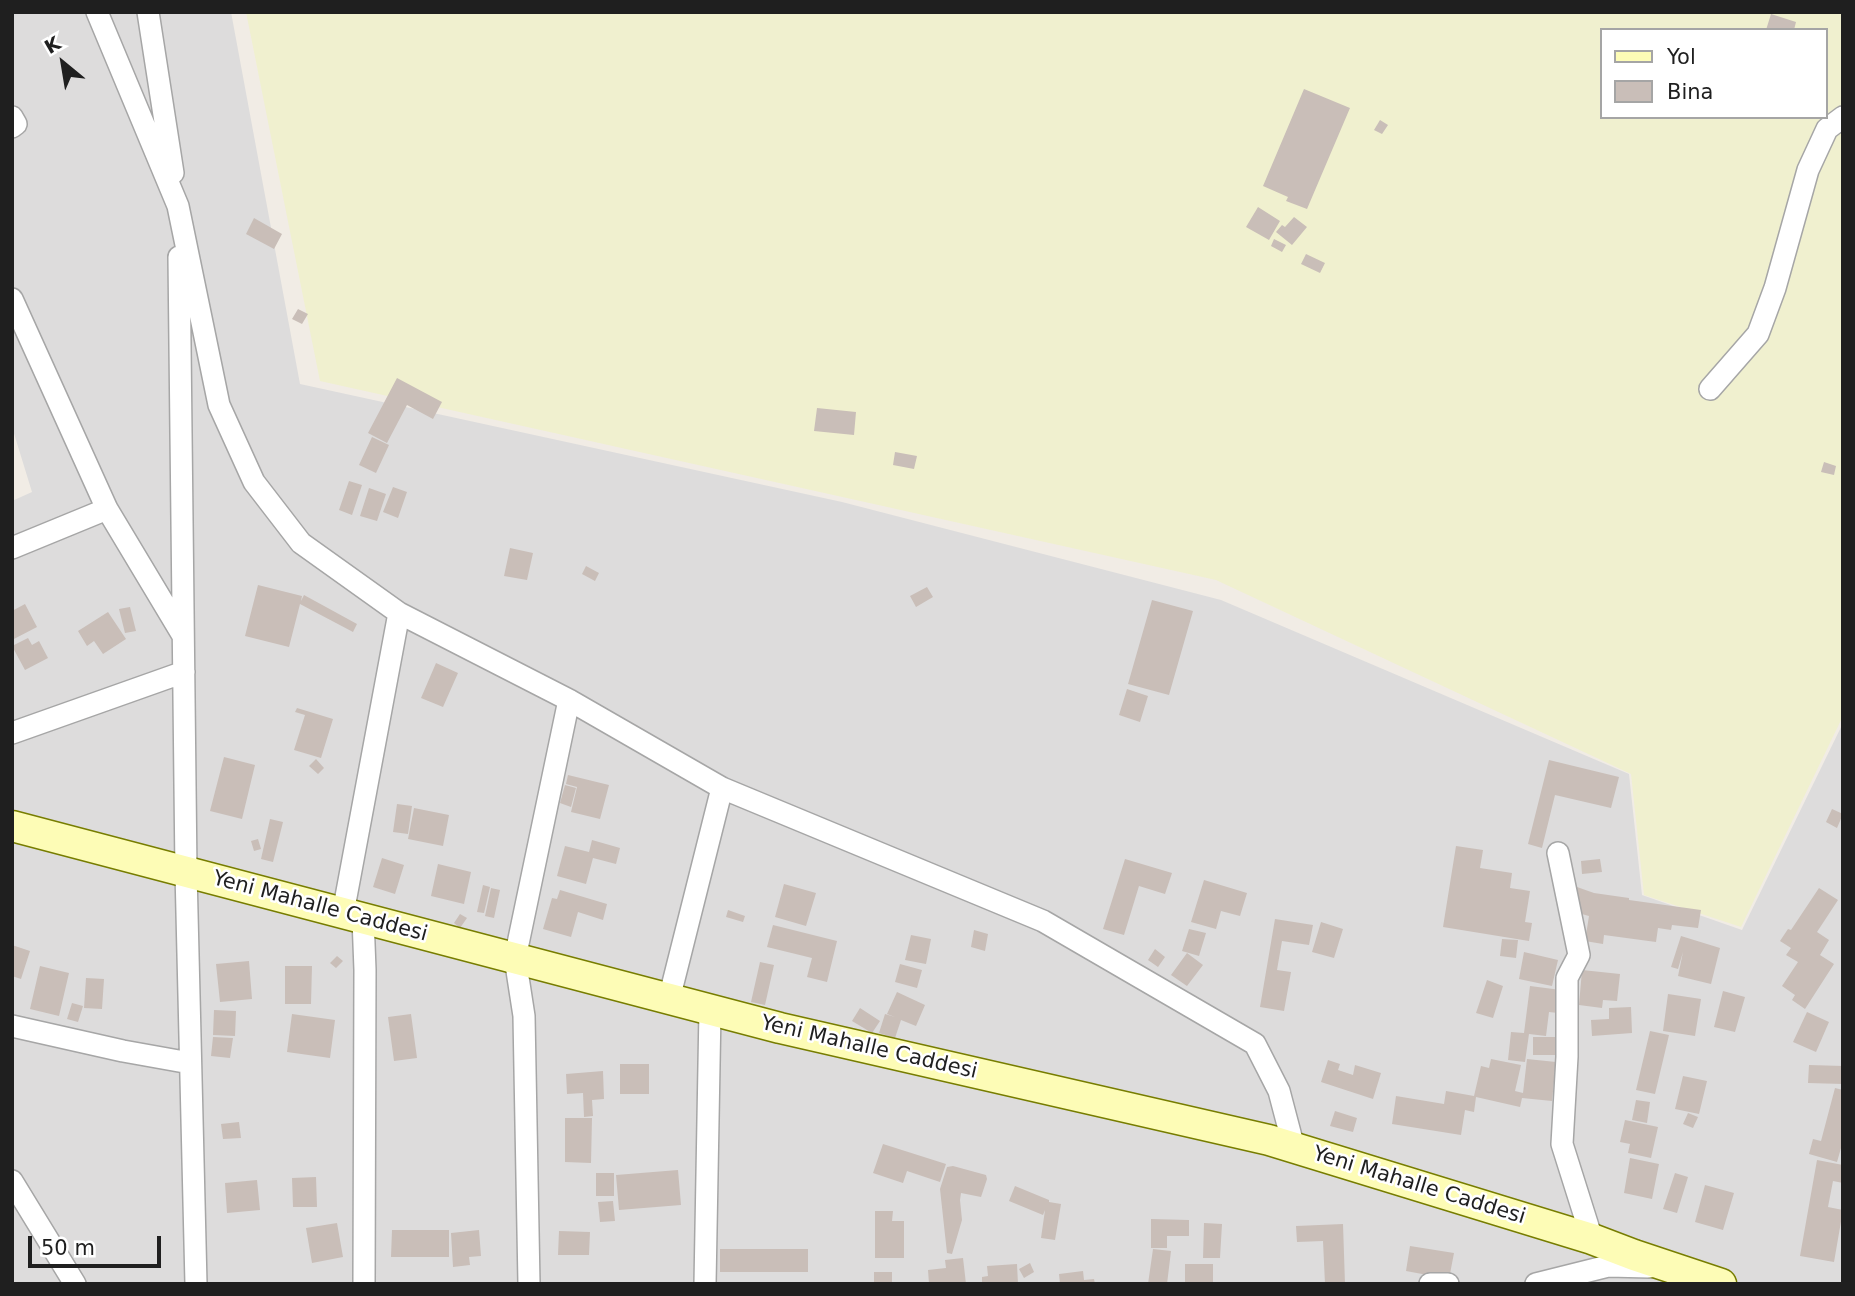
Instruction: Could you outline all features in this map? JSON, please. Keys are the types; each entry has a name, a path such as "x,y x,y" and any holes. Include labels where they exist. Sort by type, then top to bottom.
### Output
{"street":[{"path":"97,12 178,205 186,872 195,1284"},
{"path":"148,12 178,205 219,405 254,482 301,543 400,613 569,700 722,788 1043,921 1255,1044 1279,1091 1294,1147"},
{"path":"12,117 16,124 12,127"},
{"path":"1710,389 1758,334 1775,288 1808,170 1827,129 1843,117"},
{"path":"12,299 107,509 183,635"},
{"path":"12,548 107,509"},
{"path":"365,1284 365,970 353,916 400,613"},
{"path":"12,733 184,672"},
{"path":"529,1284 524,1016 515,958 569,700"},
{"path":"669,999 722,788"},
{"name":"Yeni Mahalle Caddesi","path":"12,826 780,1028 1294,1147 1592,1239 1721,1284"},
{"path":"1558,853 1579,955 1567,978 1567,1057 1562,1144 1592,1239"},
{"path":"705,1284 710,1010"},
{"path":"12,1026 190,1063"},
{"path":"12,1181 75,1284"},
{"path":"1535,1284 1608,1266 1672,1268"},
{"path":"1430,1284 1448,1284"}],"shaded area":[{"path":"12,12 231,12 300,384 842,502 1221,600 1629,774 1642,895 1742,930 1843,723 1843,1284 12,1284 12,501 32,492 12,427"}],"green space":[{"path":"246,12 1843,12 1843,716 1741,927 1644,895 1631,774 1216,580 320,381"}],"building":[{"path":"1771,14 1796,22 1794,28 1767,28"},
{"path":"1304,89 1350,108 1307,209 1286,201 1288,197 1263,186"},
{"path":"1380,120 1388,125 1382,134 1374,130"},
{"path":"1258,207 1280,221 1269,240 1246,227"},
{"path":"1294,217 1307,227 1292,245 1276,232"},
{"path":"254,218 282,234 274,249 246,234"},
{"path":"1274,239 1286,245 1282,252 1271,246"},
{"path":"1306,254 1325,263 1320,273 1301,264"},
{"path":"298,309 308,314 302,324 292,319"},
{"path":"397,378 442,402 433,419 407,405 387,443 368,433"},
{"path":"817,408 856,412 854,435 814,431"},
{"path":"372,437 389,445 376,473 359,465"},
{"path":"895,452 917,456 914,469 893,465"},
{"path":"1824,462 1836,466 1834,475 1821,472"},
{"path":"349,481 362,485 352,515 339,510"},
{"path":"393,487 407,492 398,518 383,512"},
{"path":"369,488 386,494 377,521 360,516"},
{"path":"510,548 533,553 527,580 504,576"},
{"path":"586,566 599,573 595,581 582,574"},
{"path":"258,585 302,596 301,601 304,595 357,624 353,632 300,604 289,647 245,636"},
{"path":"927,587 933,597 916,607 910,596"},
{"path":"1152,600 1193,611 1169,695 1128,684"},
{"path":"25,604 37,627 12,640 12,611"},
{"path":"130,607 136,631 125,633 119,609"},
{"path":"108,612 126,639 103,654 94,641 87,646 78,631"},
{"path":"28,638 32,645 39,641 48,658 25,670 12,646"},
{"path":"436,663 458,673 443,707 421,698"},
{"path":"1127,689 1148,696 1140,722 1119,715"},
{"path":"297,708 333,719 321,758 294,750 305,715 295,712"},
{"path":"224,757 255,765 242,819 210,811"},
{"path":"316,759 324,768 318,774 309,766"},
{"path":"1549,760 1619,777 1611,808 1555,795 1542,848 1528,844"},
{"path":"568,775 609,785 600,819 571,812 577,787 566,784"},
{"path":"565,785 576,788 571,807 560,803"},
{"path":"397,804 412,806 408,834 393,832"},
{"path":"414,808 449,815 443,846 408,839"},
{"path":"1832,809 1843,814 1837,828 1826,822"},
{"path":"270,819 283,822 273,862 261,859"},
{"path":"258,839 261,849 254,851 251,841"},
{"path":"592,840 620,848 616,864 593,858 586,884 557,876 565,846 589,852"},
{"path":"1456,846 1483,850 1480,868 1512,873 1510,888 1530,891 1525,922 1532,923 1529,941 1443,927"},
{"path":"382,858 404,865 395,894 373,887"},
{"path":"1125,859 1172,873 1165,894 1139,886 1124,935 1103,929"},
{"path":"1600,859 1602,872 1582,874 1581,861"},
{"path":"438,864 471,872 464,904 431,896"},
{"path":"1204,880 1247,893 1240,916 1221,911 1216,929 1191,922"},
{"path":"784,884 816,893 806,926 775,917"},
{"path":"483,885 490,887 484,913 477,912"},
{"path":"1577,887 1629,900 1701,910 1698,928 1672,925 1671,930 1658,928 1656,942 1604,935 1603,944 1585,941 1589,916 1571,911"},
{"path":"491,888 500,890 494,918 485,916"},
{"path":"1819,888 1838,900 1817,932 1829,940 1820,955 1834,964 1805,1009 1792,1000 1795,995 1782,986 1798,962 1786,955 1791,948 1780,941 1788,929 1791,930"},
{"path":"560,890 607,904 603,920 578,912 571,937 543,929 552,898 557,899"},
{"path":"728,910 745,916 743,922 726,917"},
{"path":"460,914 467,918 460,928 454,923"},
{"path":"1275,919 1313,925 1309,945 1282,941 1277,970 1291,972 1284,1011 1260,1007"},
{"path":"1321,922 1343,929 1334,958 1312,952"},
{"path":"773,925 837,941 827,982 807,977 812,958 767,947"},
{"path":"1189,929 1206,933 1199,956 1182,951"},
{"path":"974,930 988,934 985,951 971,947"},
{"path":"911,935 931,939 926,964 905,960"},
{"path":"1681,936 1720,948 1711,984 1678,976 1683,952 1678,969 1671,967"},
{"path":"1502,939 1518,940 1516,958 1500,956"},
{"path":"12,945 30,951 21,979 12,976"},
{"path":"1155,949 1165,957 1158,967 1148,960"},
{"path":"1524,952 1558,960 1552,986 1519,979"},
{"path":"1187,953 1203,965 1187,986 1171,975"},
{"path":"337,956 343,961 336,968 330,963"},
{"path":"249,961 252,999 220,1002 216,964"},
{"path":"760,962 774,965 765,1005 751,1002"},
{"path":"900,964 922,970 917,988 895,982"},
{"path":"40,966 69,973 59,1016 30,1009"},
{"path":"285,966 312,966 311,1004 285,1004"},
{"path":"1582,970 1620,974 1617,1001 1603,1000 1602,1008 1579,1005"},
{"path":"86,978 104,979 102,1009 84,1008"},
{"path":"1487,980 1503,986 1493,1018 1476,1013"},
{"path":"1530,986 1561,990 1558,1013 1549,1012 1546,1036 1529,1034 1525,1062 1508,1060 1511,1032 1524,1033"},
{"path":"1723,991 1745,997 1735,1032 1714,1027"},
{"path":"897,992 925,1005 916,1026 901,1020 895,1038 879,1033 885,1014 895,1017 887,1014"},
{"path":"1668,994 1701,999 1695,1036 1663,1031"},
{"path":"72,1003 83,1006 78,1022 67,1019"},
{"path":"1631,1007 1632,1033 1592,1036 1591,1020 1609,1019 1609,1008"},
{"path":"860,1008 880,1021 872,1033 852,1021"},
{"path":"214,1010 236,1011 235,1036 213,1035"},
{"path":"1807,1012 1829,1022 1816,1052 1793,1042"},
{"path":"292,1014 335,1020 330,1058 287,1052"},
{"path":"411,1014 417,1058 394,1061 388,1017"},
{"path":"1650,1031 1669,1035 1655,1094 1636,1090"},
{"path":"213,1037 233,1038 230,1058 211,1056"},
{"path":"1533,1037 1558,1037 1558,1055 1533,1055"},
{"path":"1491,1059 1521,1065 1515,1091 1523,1093 1527,1059 1556,1062 1552,1101 1522,1098 1520,1107 1476,1097 1474,1112 1465,1110 1461,1135 1392,1124 1396,1096 1444,1104 1446,1091 1474,1096 1481,1066 1489,1068"},
{"path":"1328,1060 1340,1064 1338,1070 1353,1075 1355,1065 1381,1073 1373,1099 1321,1082"},
{"path":"620,1064 649,1064 649,1094 620,1094"},
{"path":"1809,1065 1843,1066 1843,1084 1808,1083"},
{"path":"603,1071 604,1099 592,1100 593,1116 584,1117 583,1093 567,1094 566,1074"},
{"path":"1683,1076 1707,1081 1699,1114 1675,1109"},
{"path":"1835,1088 1843,1090 1843,1141 1837,1162 1809,1154 1813,1139 1821,1141"},
{"path":"1636,1100 1650,1102 1647,1123 1632,1120"},
{"path":"1335,1111 1357,1118 1353,1132 1330,1126"},
{"path":"1688,1113 1698,1117 1693,1128 1683,1124"},
{"path":"565,1118 592,1118 591,1163 565,1162"},
{"path":"1625,1120 1658,1127 1651,1158 1628,1153 1630,1144 1620,1142"},
{"path":"239,1122 241,1138 223,1139 221,1124"},
{"path":"883,1144 946,1164 940,1182 907,1171 903,1183 873,1173"},
{"path":"1630,1158 1659,1164 1652,1199 1624,1193"},
{"path":"1817,1160 1843,1165 1843,1183 1833,1181 1828,1207 1843,1210 1834,1262 1800,1256"},
{"path":"953,1166 986,1175 987,1179 981,1197 961,1193 962,1220 952,1254 947,1253 940,1189 947,1167"},
{"path":"678,1170 681,1205 619,1210 616,1175"},
{"path":"596,1173 614,1173 614,1196 596,1196"},
{"path":"1675,1173 1688,1177 1677,1213 1663,1209"},
{"path":"316,1177 317,1207 293,1207 292,1178"},
{"path":"257,1180 260,1210 227,1213 225,1183"},
{"path":"1705,1185 1734,1193 1723,1230 1695,1222"},
{"path":"1015,1186 1049,1202 1061,1204 1055,1240 1041,1238 1045,1210 1043,1215 1009,1201"},
{"path":"613,1201 615,1221 600,1222 598,1202"},
{"path":"875,1211 893,1211 892,1221 904,1221 904,1258 875,1258"},
{"path":"1151,1219 1189,1220 1189,1236 1167,1236 1167,1248 1151,1248"},
{"path":"337,1223 343,1257 312,1263 306,1228"},
{"path":"1204,1223 1222,1224 1220,1258 1203,1258"},
{"path":"1343,1224 1345,1284 1325,1284 1323,1241 1297,1242 1296,1226"},
{"path":"392,1230 449,1230 449,1257 391,1257"},
{"path":"479,1230 481,1256 469,1257 470,1265 453,1267 451,1233"},
{"path":"559,1231 590,1232 589,1255 558,1255"},
{"path":"1410,1246 1454,1253 1449,1279 1406,1271"},
{"path":"720,1249 808,1249 808,1272 720,1272"},
{"path":"1153,1249 1171,1251 1167,1284 1148,1284"},
{"path":"963,1258 966,1284 929,1284 928,1270 946,1268 945,1260"},
{"path":"1030,1263 1034,1272 1024,1278 1019,1269"},
{"path":"1017,1264 1018,1284 982,1284 982,1277 988,1276 987,1266"},
{"path":"1185,1264 1213,1264 1213,1284 1185,1284"},
{"path":"1083,1271 1084,1280 1094,1279 1095,1284 1060,1284 1059,1274"},
{"path":"874,1272 892,1272 892,1284 874,1284"}]}
